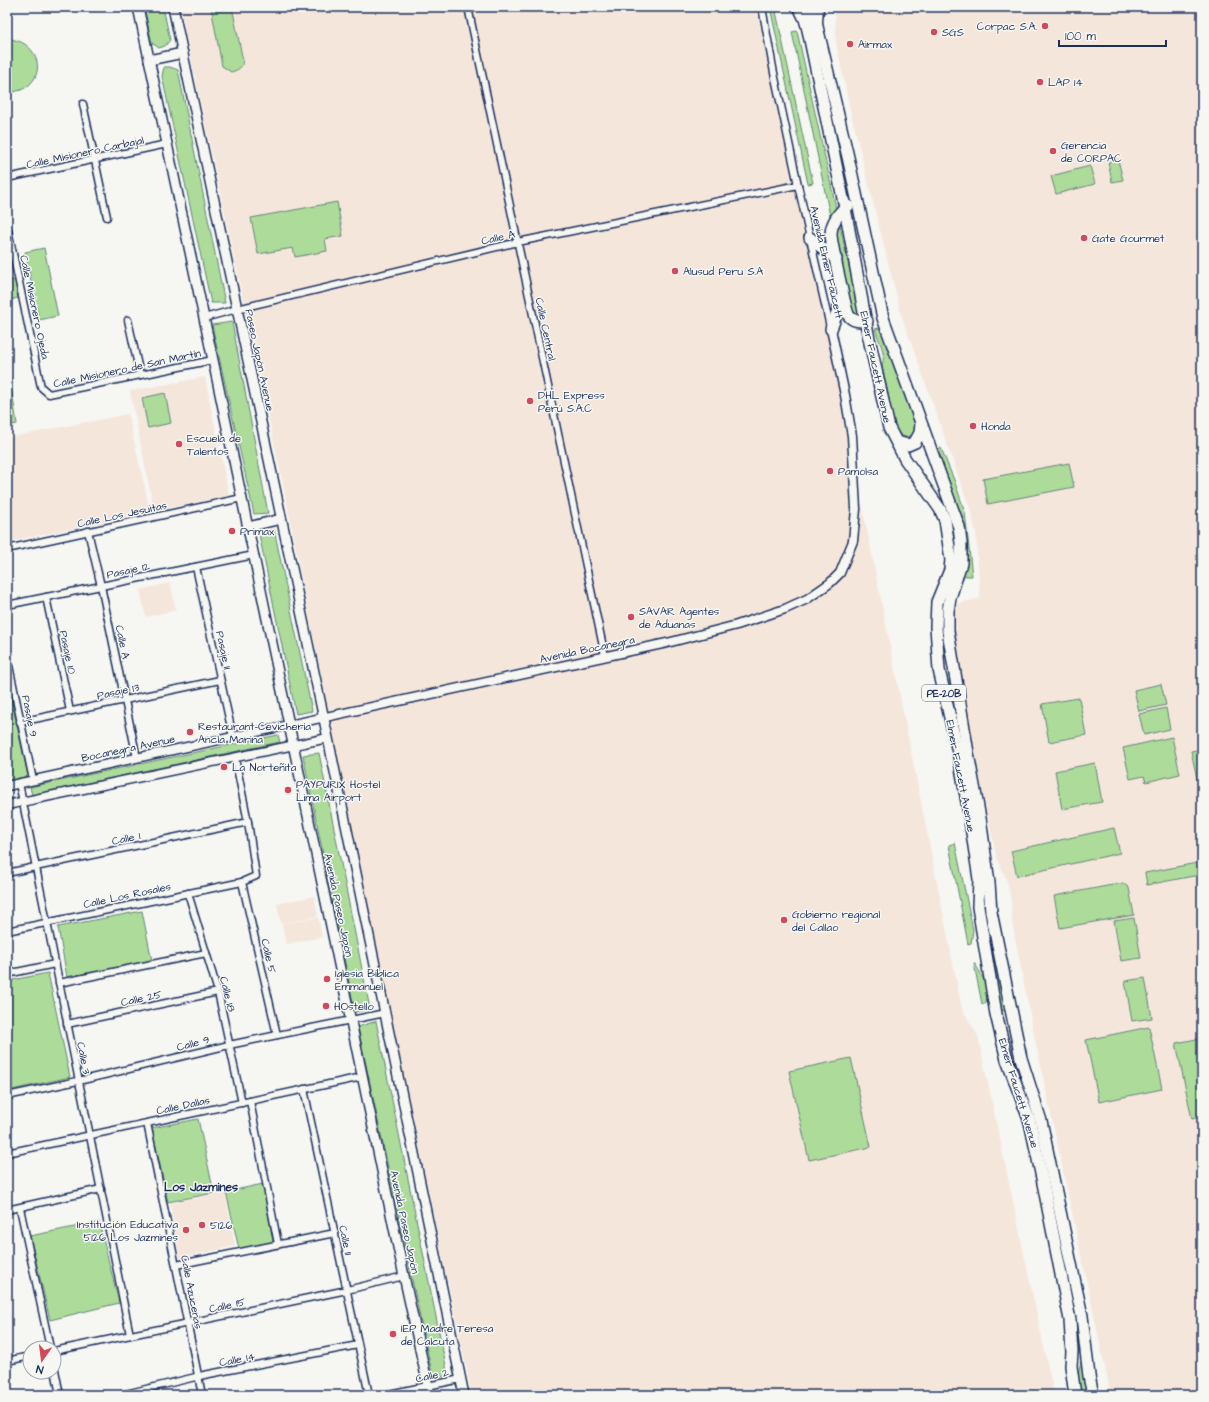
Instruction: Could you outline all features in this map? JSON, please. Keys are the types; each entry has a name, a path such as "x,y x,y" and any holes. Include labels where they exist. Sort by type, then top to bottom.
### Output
{"highway":[{"name":"Elmer Faucett Avenue","path":"799,7 812,29 838,115 883,318 959,527 961,542 960,563 949,604 948,631 980,818 989,883 991,912 1021,1058 1043,1128 1082,1316 1089,1376 1093,1395"},
{"name":"Elmer Faucett Avenue","path":"808,7 815,18 812,29 825,117 868,334 889,428 905,459 940,509 945,520 951,560 950,570 942,588 937,606 936,627 939,670 960,761 970,820 979,879 978,907 996,1014 1007,1060 1030,1122 1068,1312 1075,1395"},
{"path":"825,117 838,115"},
{"path":"857,200 844,208 834,221 831,234 848,316 854,320 866,321"},
{"path":"810,238 836,259"},
{"path":"831,329 843,297"},
{"path":"897,442 908,445 915,442 920,433 921,422"}],"main road":[{"path":"138,7 254,554"},
{"name":"Paseo Japón Avenue","path":"173,7 323,717"},
{"path":"149,60 183,53"},
{"path":"248,527 281,519"},
{"name":"Avenida Paseo Japón","path":"254,554 350,1020 429,1390"},
{"name":"Avenida Paseo Japón","path":"323,717 464,1395"}],"street":[{"name":"Calle Central","path":"468,7 605,656"},
{"name":"Avenida Elmer Faucett","path":"762,7 774,73 798,185 845,394 852,436 856,509 855,523"},
{"path":"812,29 819,7"},
{"path":"83,104 107,217"},
{"name":"Calle Misionero Carbajal","path":"7,178 167,144"},
{"name":"Calle A","path":"204,318 518,242 798,185"},
{"name":"Calle Misionero Ojeda","path":"7,225 41,387 46,392"},
{"path":"128,320 140,375"},
{"name":"Calle Misionero de San Martín","path":"46,392 49,394 54,394 213,360"},
{"name":"Calle Los Jesuitas","path":"7,549 242,498"},
{"name":"Avenida Bocanegra","path":"323,717 667,643 737,625 785,609 807,599 830,583 840,573 853,541 855,523"},
{"name":"Calle A","path":"88,531 137,758"},
{"name":"Pasaje 12","path":"7,605 254,554"},
{"name":"Pasaje 11","path":"196,567 233,737"},
{"name":"Pasaje 10","path":"46,597 70,711"},
{"name":"Pasaje 9","path":"7,656 10,684 33,780"},
{"name":"Pasaje 13","path":"20,722 220,680"},
{"name":"Bocanegra Avenue","path":"7,786 323,717"},
{"path":"7,805 328,738"},
{"path":"235,758 248,822"},
{"name":"Calle 3","path":"19,783 130,1335"},
{"name":"Calle 1","path":"7,873 248,822"},
{"name":"Calle Los Rosales","path":"7,931 252,879 256,876 256,870 248,822"},
{"name":"Calle 5","path":"242,882 277,1035"},
{"name":"Calle 18","path":"188,893 218,992 242,1103"},
{"path":"59,982 206,953"},
{"path":"7,974 55,964"},
{"name":"Calle 25","path":"67,1024 218,992"},
{"name":"Calle 9","path":"7,1096 78,1081 229,1045 384,1013"},
{"name":"Calle Dallas","path":"7,1153 362,1077"},
{"name":"Calle 11","path":"304,1089 369,1395"},
{"path":"250,1101 278,1244"},
{"name":"Calle Azucenas","path":"147,1123 202,1395"},
{"path":"7,1210 101,1189"},
{"path":"20,1208 48,1340"},
{"path":"176,1265 335,1233"},
{"name":"Calle 15","path":"62,1349 347,1290 404,1276"},
{"name":"Calle 14","path":"120,1395 198,1377 358,1345"},
{"path":"7,1361 22,1358"},
{"name":"Calle 2","path":"384,1395 429,1390 461,1379"},
{"path":"57,1380 60,1395"}],"shaded area":[{"path":"180,7 756,7 820,293 962,1009 978,1036 1054,1395 472,1395 363,884 281,475"},
{"path":"835,7 1202,7 1202,1395 1111,1395 1034,1035 1012,922 1011,900 1008,885 997,859 959,678 954,605 980,598 976,532 971,512 901,314 851,114 836,43"},
{"name":"Escuela de Talentos","path":"205,377 229,496 154,511 130,391"},
{"path":"128,414 149,506 148,513 7,542 7,438"},
{"path":"170,583 176,610 146,617 140,590"},
{"path":"314,896 318,916 281,924 277,904"},
{"path":"318,917 322,937 286,944 282,924"},
{"name":"5126","path":"225,1192 235,1246 180,1258 170,1203"}],"green space":[{"path":"144,7 163,7 170,40 165,46 159,48 152,43"},
{"path":"211,7 232,7 243,61 241,67 231,72 222,66"},
{"path":"770,7 775,7 813,183 808,184"},
{"path":"797,31 859,312 858,316 850,313 792,32"},
{"path":"7,39 17,40 32,51 36,58 37,66 36,74 32,82 23,89 7,93"},
{"path":"164,67 170,67 178,70 225,303 211,303 162,76"},
{"path":"1118,160 1123,180 1112,182 1108,162"},
{"path":"1090,166 1095,184 1056,194 1051,176"},
{"path":"337,202 343,236 325,239 327,251 295,257 293,248 258,254 251,218"},
{"path":"44,248 58,316 39,320 25,252"},
{"path":"15,280 18,298 7,301 7,281"},
{"path":"232,322 268,513 254,514 212,325"},
{"path":"883,327 917,427 913,435 907,437 902,436 895,428 882,365 883,351 875,329"},
{"path":"7,359 17,424 7,426"},
{"path":"165,393 171,423 148,428 142,398"},
{"path":"941,448 965,512 972,576 966,576 963,574 959,543 934,449"},
{"path":"1069,463 1074,487 988,504 983,479"},
{"path":"274,529 312,711 296,714 259,534"},
{"path":"1161,684 1166,705 1139,711 1134,690"},
{"path":"7,689 9,689 28,776 7,781"},
{"path":"1079,698 1086,735 1049,742 1042,704"},
{"path":"1166,708 1170,729 1144,735 1139,714"},
{"path":"278,735 280,742 32,795 30,787"},
{"path":"1172,737 1180,774 1146,782 1144,776 1130,779 1123,748"},
{"path":"1202,749 1202,802 1191,751"},
{"path":"319,753 370,1009 355,1012 303,755"},
{"path":"1095,763 1102,802 1062,809 1055,771"},
{"path":"1114,828 1120,853 1017,876 1011,851"},
{"path":"955,843 973,930 971,943 968,944 949,845"},
{"path":"1202,862 1202,887 1199,875 1147,885 1145,873"},
{"path":"1123,883 1129,888 1134,915 1060,928 1054,896"},
{"path":"142,911 152,961 67,977 58,927"},
{"path":"1134,918 1141,958 1121,961 1114,921"},
{"path":"986,921 1007,1010 1002,1011 985,923"},
{"path":"974,964 985,983 987,999 985,1004 982,1004"},
{"path":"48,973 70,1077 7,1091 7,981"},
{"path":"1145,978 1152,1018 1132,1021 1125,981"},
{"path":"376,1021 448,1376 433,1378 358,1027"},
{"path":"1149,1027 1162,1089 1099,1102 1086,1040"},
{"path":"1202,1038 1202,1117 1192,1119 1176,1043"},
{"path":"851,1058 871,1147 809,1160 789,1071"},
{"path":"198,1119 214,1193 168,1202 152,1128"},
{"path":"263,1184 273,1242 239,1249 226,1192"},
{"path":"99,1222 119,1303 50,1320 30,1236"},
{"path":"1082,1358 1088,1395 1080,1395 1078,1385 1078,1376"}],"place":[{"name":"Corpac S.A.","path":"1045,26"},
{"name":"SGS","path":"934,32"},
{"name":"Airmax","path":"850,44"},
{"name":"LAP 14","path":"1040,82"},
{"name":"Gerencia de CORPAC","path":"1053,151"},
{"name":"Gate Gourmet","path":"1084,238"},
{"name":"Alusud Peru S.A","path":"675,271"},
{"name":"DHL Express Perú S.A.C","path":"530,401"},
{"name":"Honda","path":"973,426"},
{"name":"Escuela de Talentos","path":"179,444"},
{"name":"Pamolsa","path":"830,471"},
{"name":"Primax","path":"232,531"},
{"name":"SAVAR Agentes de Aduanas","path":"631,617"},
{"name":"Restaurant-Cevichería Ancla Marina","path":"190,732"},
{"name":"La Norteñita","path":"224,767"},
{"name":"PAYPURIX Hostel Lima Airport","path":"288,790"},
{"name":"Gobierno regional del Callao","path":"784,920"},
{"name":"Iglesia Bíblica Emmanuel","path":"327,979"},
{"name":"HOstello","path":"326,1006"},
{"name":"5126","path":"202,1225"},
{"name":"Institución Educativa 5126 Los Jazmines","path":"186,1230"},
{"name":"IEP Madre Teresa de Calcuta","path":"393,1334"}],"district":[{"name":"Los Jazmines","path":"201,1187"}]}
